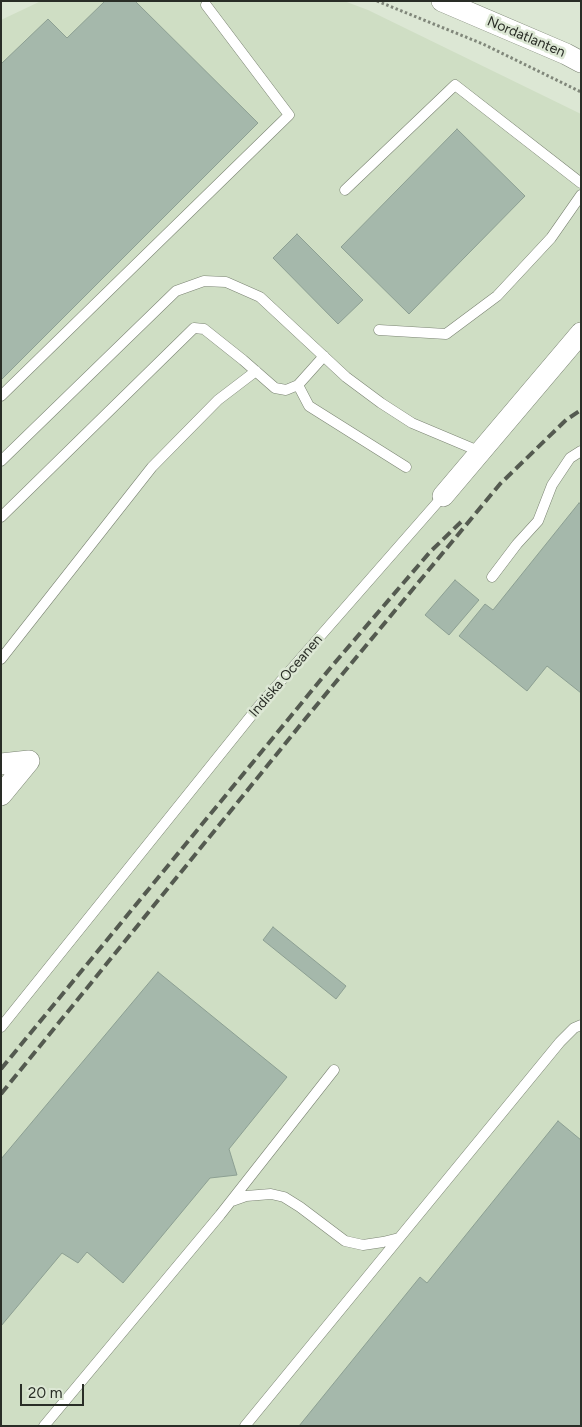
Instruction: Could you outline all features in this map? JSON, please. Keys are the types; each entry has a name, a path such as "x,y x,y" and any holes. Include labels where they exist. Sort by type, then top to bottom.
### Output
{"street":[{"name":"Nordatlanten","path":"442,1 581,62"},
{"name":"Indiska Oceanen","path":"442,496 581,333"},
{"path":"1,764 29,761 1,795"}],"lane":[{"path":"1,396 289,115 206,5"},
{"path":"345,190 455,85 581,183"},
{"path":"379,330 446,334 497,296 551,238 581,195"},
{"path":"1,461 176,291 204,281 226,282 260,297 346,377 381,403 412,422 481,452"},
{"path":"1,517 194,328 204,329 275,388 286,390 298,385 324,356"},
{"path":"1,659 152,466 218,400 256,372"},
{"path":"298,385 308,406 406,467"},
{"path":"492,577 516,544 538,521 552,485 570,458 581,451"},
{"name":"Indiska Oceanen","path":"1,1027 259,706 442,496"},
{"path":"245,1426 560,1042 574,1028 581,1025"},
{"path":"44,1426 230,1202 334,1070"},
{"path":"230,1202 246,1196 271,1194 284,1197 300,1207 345,1241 363,1245 399,1238"}],"path":[{"path":"377,1 483,44 581,92"}],"shaded area":[{"path":"41,1 344,1 368,10 581,114 581,1426 1,1426 1,20"}],"building":[{"path":"105,1 135,1 258,123 1,380 1,64 48,19 67,38"},
{"path":"457,129 525,196 409,314 341,247"},
{"path":"297,234 363,300 338,324 273,258"},
{"path":"579,503 581,504 581,693 547,666 527,691 459,636 485,604 493,610"},
{"path":"455,580 479,600 449,635 425,615"},
{"path":"273,927 346,986 336,999 263,940"},
{"path":"158,972 287,1077 229,1149 237,1175 210,1178 123,1283 87,1252 78,1263 62,1253 1,1326 1,1159"},
{"path":"558,1121 581,1140 581,1426 299,1426 420,1277 427,1283"}],"railway":[{"path":"1,1094 306,718 500,484 566,420 581,410"},
{"path":"1,1069 332,666 430,552 464,519"}]}
